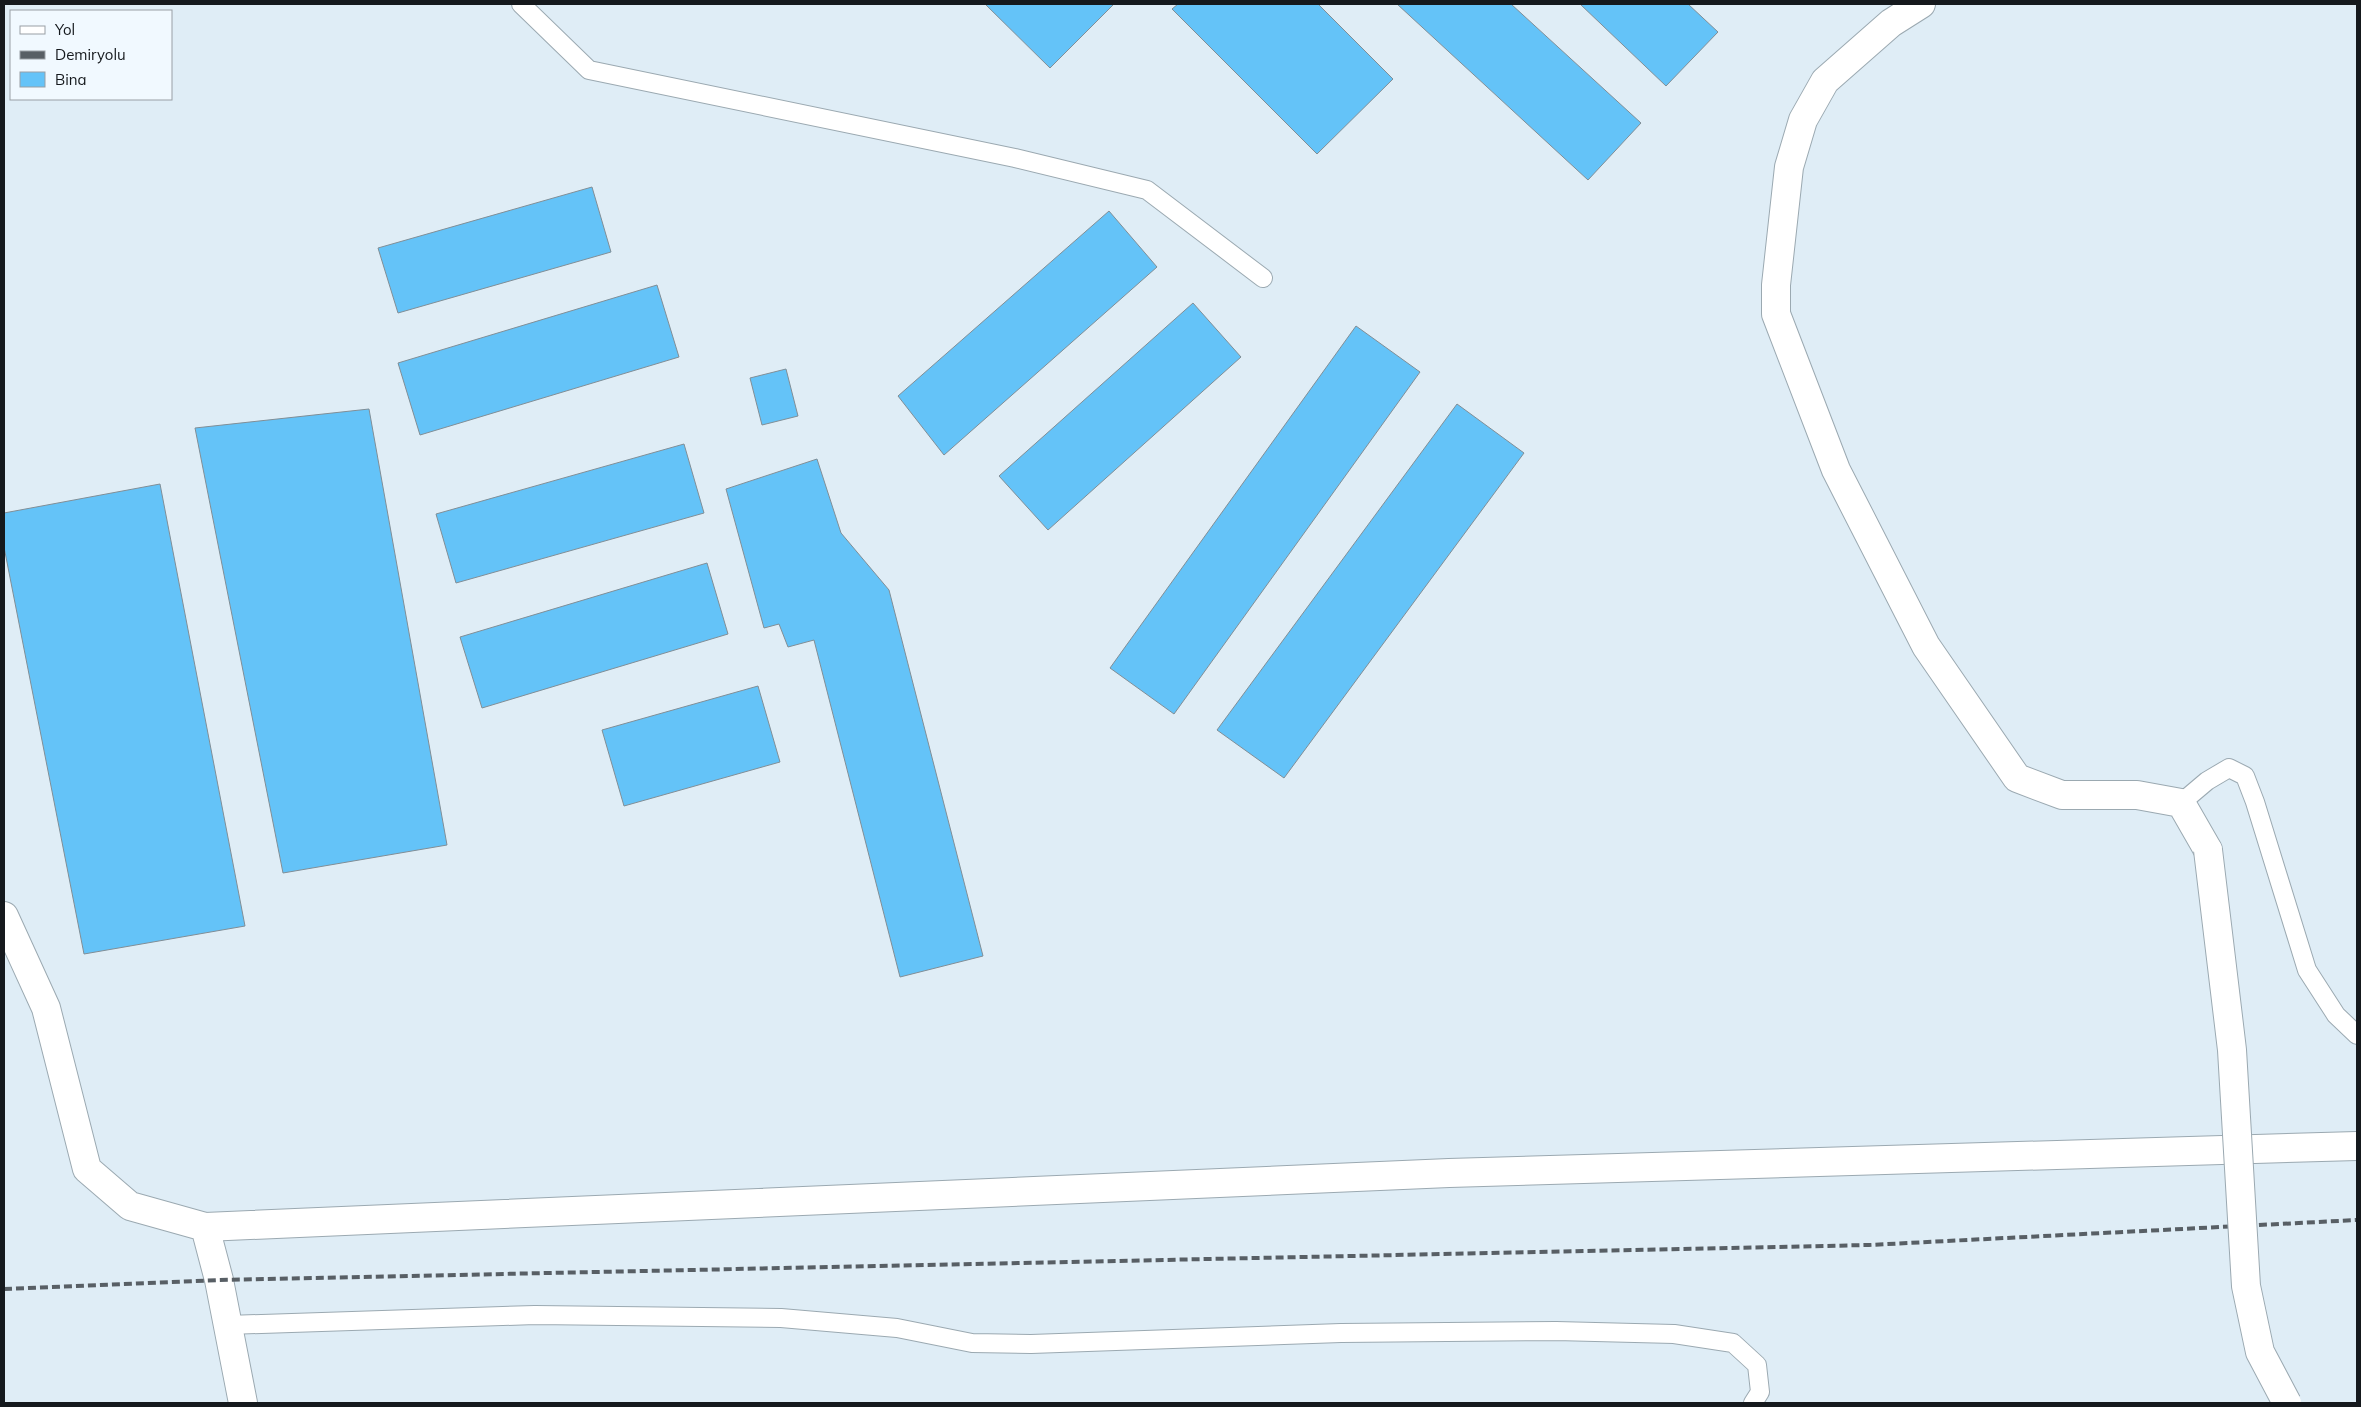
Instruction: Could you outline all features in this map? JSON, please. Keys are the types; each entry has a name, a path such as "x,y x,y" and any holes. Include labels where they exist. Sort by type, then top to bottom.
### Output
{"street":[{"path":"1921,4 1891,23 1825,81 1803,120 1789,167 1786,186 1776,285 1776,314 1836,470 1926,646 2017,778 2062,795 2137,795 2181,803 2208,850 2232,1050 2246,1286 2260,1352 2288,1403"},
{"path":"4,916 46,1008 87,1169 130,1206 205,1227 1449,1173 2357,1146"},
{"path":"205,1227 228,1325 243,1403"}],"lane":[{"path":"521,4 589,70 1015,158 1147,190 1263,278"},
{"path":"2181,803 2207,781 2229,768 2245,776 2255,802 2307,970 2336,1015 2357,1035"},
{"path":"228,1325 535,1315 781,1318 897,1328 972,1343 1031,1344 1340,1333 1556,1331 1674,1334 1733,1343 1757,1365 1760,1392 1753,1403"}],"building":[{"path":"985,4 1114,4 1050,68"},
{"path":"1178,4 1318,4 1393,79 1317,154 1172,9"},
{"path":"1397,4 1511,4 1641,123 1588,180"},
{"path":"1580,4 1688,4 1718,32 1666,86"},
{"path":"592,187 611,252 398,313 378,248"},
{"path":"1109,211 1157,267 944,455 898,396"},
{"path":"657,285 679,357 420,435 398,363"},
{"path":"1193,303 1241,357 1048,530 999,476"},
{"path":"1356,326 1420,372 1174,714 1110,668"},
{"path":"786,369 798,416 762,425 750,378"},
{"path":"1457,404 1524,453 1284,778 1217,730"},
{"path":"369,409 447,845 283,873 195,428"},
{"path":"684,444 704,513 456,583 436,514"},
{"path":"817,459 841,533 889,590 983,956 900,977 814,640 788,647 779,624 764,628 726,489"},
{"path":"160,484 245,926 84,954 4,547 4,513"},
{"path":"707,563 728,634 482,708 460,637"},
{"path":"758,686 780,762 624,806 602,730"}],"railway":[{"path":"4,1289 219,1280 1869,1245 2357,1220"}]}
